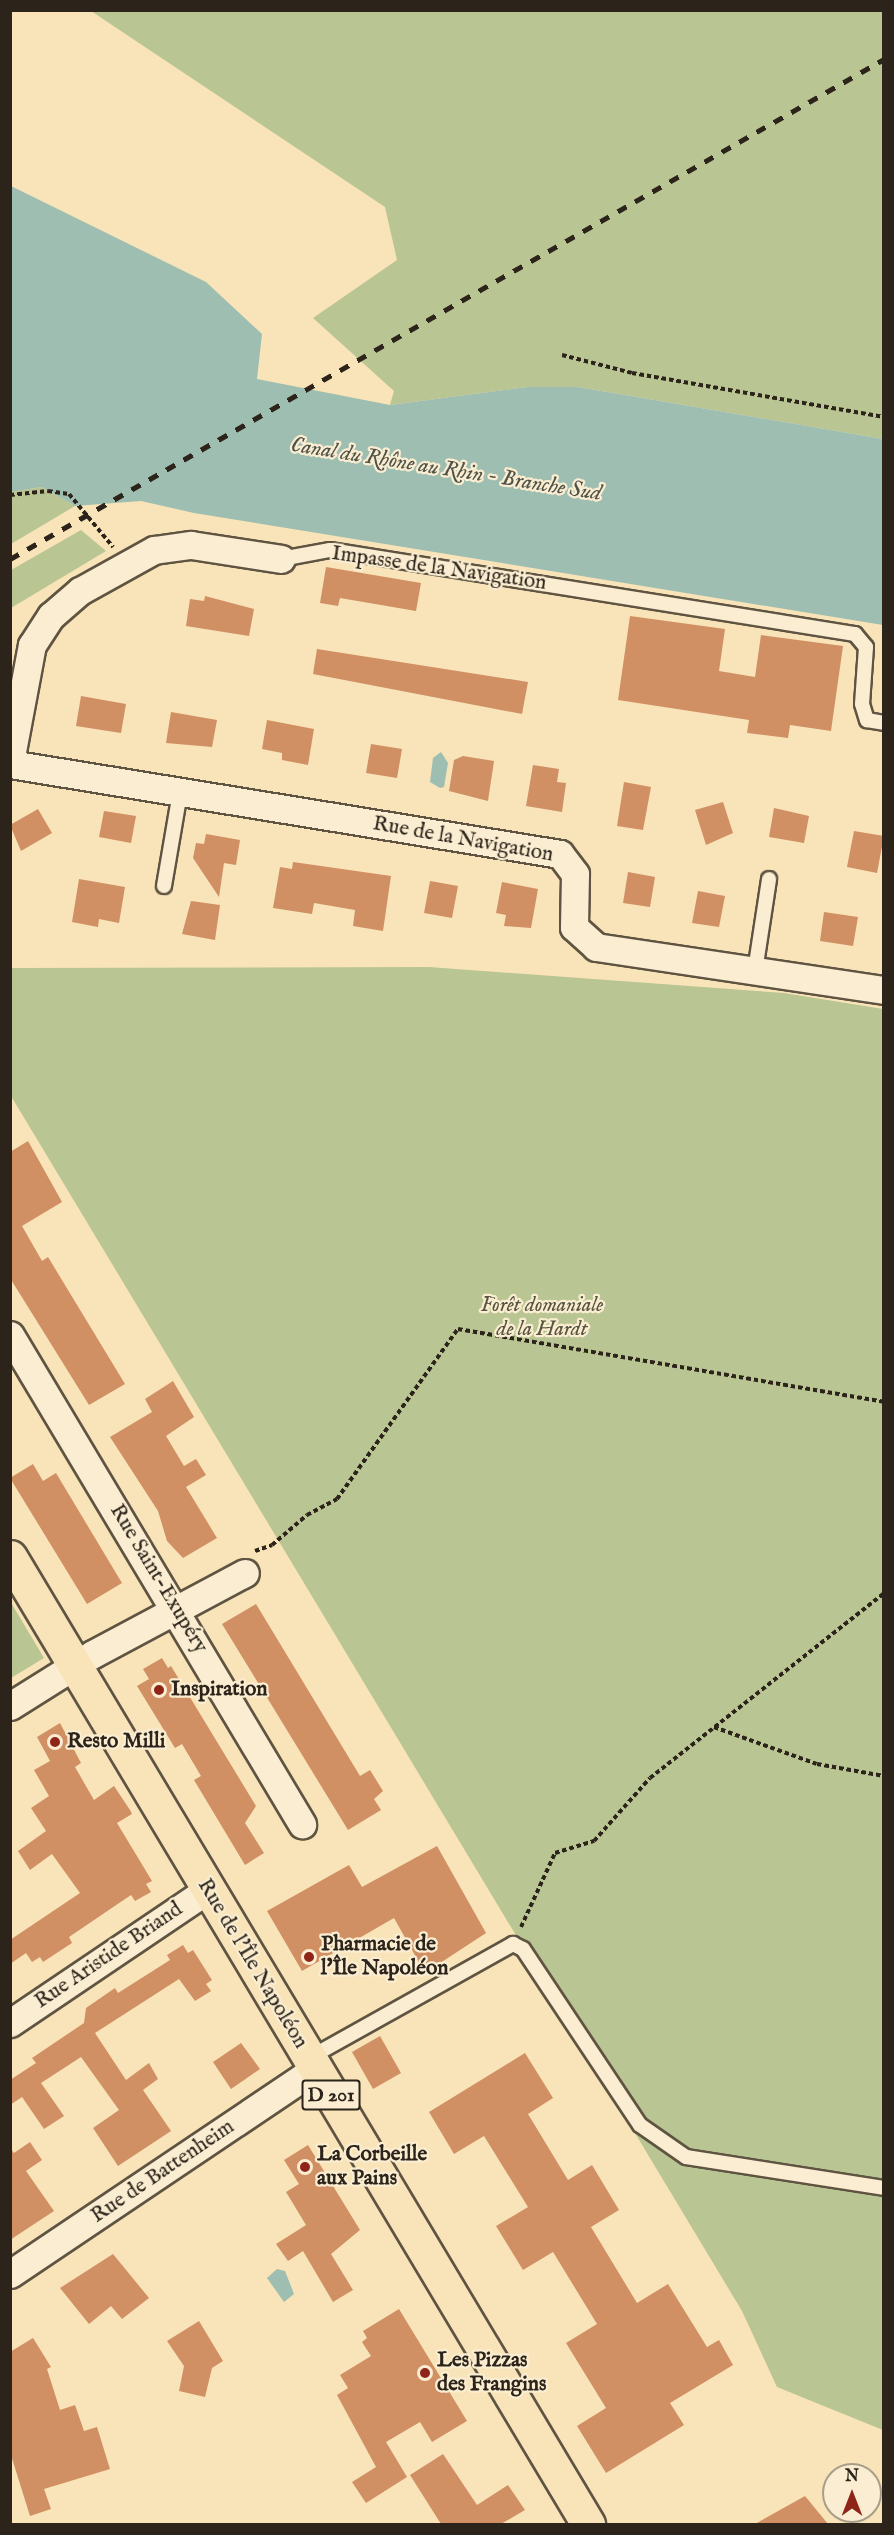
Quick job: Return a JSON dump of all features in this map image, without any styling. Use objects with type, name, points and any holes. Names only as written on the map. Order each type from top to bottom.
[{"type":"main road","name":"Rue de l'Île Napoléon","points":[[10,1557],[588,2524]]},
{"type":"street","name":"Impasse de la Navigation","points":[[10,763],[32,645],[51,615],[123,565],[154,550],[192,545],[281,560]]},
{"type":"street","name":"Rue de la Navigation","points":[[10,763],[560,854],[575,874],[574,927],[596,947],[884,990]]},
{"type":"street","name":"Rue Saint-Exupéry","points":[[10,1335],[176,1608],[302,1824]]},
{"type":"street","points":[[10,1706],[76,1664],[176,1608],[245,1573]]},
{"type":"street","name":"Rue Aristide Briand","points":[[10,2023],[207,1890]]},
{"type":"street","name":"Rue de Battenheim","points":[[10,2274],[312,2064]]},
{"type":"lane","name":"Impasse de la Navigation","points":[[281,560],[330,550],[855,633],[866,647],[862,704],[867,720],[884,723]]},
{"type":"lane","points":[[164,886],[180,792]]},
{"type":"lane","points":[[755,971],[769,879]]},
{"type":"lane","points":[[312,2064],[513,1944],[523,1949],[640,2125],[686,2157],[884,2188]]},
{"type":"path","points":[[561,355],[632,373],[884,417]]},
{"type":"path","points":[[10,495],[30,491],[69,494],[76,499],[123,565]]},
{"type":"path","points":[[245,1573],[247,1554],[272,1545],[307,1515],[337,1499],[458,1329],[884,1402]]},
{"type":"path","points":[[513,1944],[555,1853],[594,1841],[650,1778],[884,1593]]},
{"type":"path","points":[[714,1727],[817,1764],[884,1776]]},
{"type":"green space","points":[[91,11],[883,11],[883,439],[578,387],[527,387],[390,405],[394,391],[313,318],[397,260],[385,207]]},
{"type":"green space","points":[[42,487],[75,506],[11,544],[11,492]]},
{"type":"green space","points":[[81,530],[106,551],[11,608],[11,570]]},
{"type":"green space","name":"Forêt domaniale de la Hardt","points":[[429,967],[784,993],[883,1009],[883,2430],[777,2387],[742,2311],[11,1096],[11,968]]},
{"type":"green space","points":[[10,1601],[44,1658],[11,1678],[10,1678]]},
{"type":"water","name":"Canal du Rhône au Rhin - Branche Sud","points":[[11,186],[206,282],[262,334],[257,379],[390,405],[527,387],[578,387],[883,439],[883,625],[194,513],[141,501],[75,506],[42,487],[11,492]]},
{"type":"water","points":[[441,752],[448,763],[444,787],[440,788],[430,782],[433,758]]},
{"type":"water","points":[[277,2269],[285,2271],[294,2294],[284,2302],[267,2278]]},
{"type":"building","points":[[326,567],[421,583],[416,611],[340,598],[338,606],[320,603]]},
{"type":"building","points":[[205,596],[254,609],[249,636],[186,626],[190,599],[204,601]]},
{"type":"building","points":[[630,616],[725,629],[719,671],[755,677],[761,635],[843,646],[831,731],[790,725],[788,738],[747,733],[749,720],[618,700]]},
{"type":"building","points":[[317,649],[528,682],[522,714],[313,674]]},
{"type":"building","points":[[81,696],[126,704],[121,733],[76,726]]},
{"type":"building","points":[[171,712],[217,720],[212,747],[166,743]]},
{"type":"building","points":[[267,720],[314,729],[308,765],[282,760],[282,753],[262,749]]},
{"type":"building","points":[[371,744],[402,749],[397,778],[366,773]]},
{"type":"building","points":[[463,756],[494,761],[488,801],[449,791],[454,760]]},
{"type":"building","points":[[533,765],[559,769],[557,782],[566,783],[562,812],[526,806]]},
{"type":"building","points":[[624,782],[651,787],[643,830],[617,826]]},
{"type":"building","points":[[723,802],[733,833],[706,845],[695,810]]},
{"type":"building","points":[[774,808],[809,816],[804,843],[769,837]]},
{"type":"building","points":[[38,809],[52,833],[21,851],[10,825]]},
{"type":"building","points":[[104,811],[136,816],[131,843],[99,837]]},
{"type":"building","points":[[854,831],[884,836],[877,873],[847,867]]},
{"type":"building","points":[[206,834],[240,840],[236,865],[224,863],[219,897],[193,858],[196,843],[204,844]]},
{"type":"building","points":[[293,862],[391,876],[383,931],[353,926],[355,910],[314,903],[312,914],[273,908],[280,867],[292,869]]},
{"type":"building","points":[[628,872],[655,877],[650,907],[623,903]]},
{"type":"building","points":[[79,879],[125,887],[119,923],[99,919],[98,927],[72,922]]},
{"type":"building","points":[[430,881],[458,886],[452,918],[424,913]]},
{"type":"building","points":[[502,882],[538,889],[531,928],[504,926],[506,915],[496,913]]},
{"type":"building","points":[[698,891],[725,896],[719,927],[692,923]]},
{"type":"building","points":[[191,901],[220,905],[215,940],[182,934]]},
{"type":"building","points":[[824,912],[858,917],[853,946],[820,941]]},
{"type":"building","points":[[28,1141],[62,1202],[22,1226],[42,1261],[48,1257],[125,1384],[89,1405],[10,1278],[10,1152]]},
{"type":"building","points":[[173,1381],[194,1417],[166,1436],[184,1466],[196,1459],[206,1475],[186,1487],[217,1538],[183,1558],[167,1541],[158,1511],[110,1437],[152,1412],[145,1399]]},
{"type":"building","points":[[33,1464],[43,1481],[56,1473],[122,1583],[87,1604],[10,1478]]},
{"type":"building","points":[[256,1604],[360,1776],[370,1770],[383,1791],[374,1799],[381,1810],[348,1830],[222,1624]]},
{"type":"building","points":[[162,1658],[168,1668],[171,1666],[256,1806],[245,1823],[264,1853],[245,1865],[194,1780],[201,1776],[182,1744],[175,1748],[137,1686],[149,1679],[143,1669]]},
{"type":"building","points":[[60,1723],[81,1763],[75,1767],[94,1800],[114,1786],[130,1810],[132,1814],[117,1823],[152,1881],[146,1884],[151,1892],[135,1901],[131,1895],[69,1937],[72,1943],[43,1962],[40,1957],[32,1962],[26,1953],[10,1964],[10,1940],[80,1893],[52,1854],[30,1870],[18,1851],[46,1831],[31,1808],[49,1796],[34,1770],[50,1761],[37,1737]]},
{"type":"building","points":[[437,1846],[486,1933],[425,1973],[394,1918],[302,1971],[267,1911],[349,1865],[362,1887]]},
{"type":"building","points":[[183,1945],[188,1953],[193,1950],[212,1980],[206,1984],[211,1991],[195,2001],[179,1979],[95,2033],[126,2080],[149,2063],[158,2079],[143,2090],[171,2131],[118,2166],[93,2128],[119,2110],[81,2057],[41,2083],[64,2116],[44,2129],[22,2097],[10,2105],[10,2080],[36,2063],[32,2058],[84,2023],[86,2008],[115,1988],[118,1993],[170,1960],[167,1955]]},
{"type":"building","points":[[380,2036],[401,2073],[373,2089],[352,2052]]},
{"type":"building","points":[[241,2043],[260,2069],[231,2089],[213,2062]]},
{"type":"building","points":[[525,2053],[553,2098],[528,2114],[568,2180],[592,2165],[619,2210],[591,2227],[637,2303],[668,2284],[707,2347],[719,2340],[733,2365],[670,2403],[684,2425],[606,2473],[577,2426],[606,2408],[566,2343],[597,2324],[553,2252],[523,2270],[496,2226],[528,2207],[484,2136],[454,2154],[429,2112]]},
{"type":"building","points":[[30,2142],[42,2160],[26,2171],[54,2211],[10,2240],[10,2148],[14,2153]]},
{"type":"building","points":[[308,2145],[360,2230],[331,2254],[353,2290],[333,2302],[303,2251],[288,2261],[276,2244],[306,2225],[286,2192],[299,2184],[284,2160]]},
{"type":"building","points":[[113,2254],[149,2298],[122,2319],[111,2306],[89,2324],[60,2288]]},
{"type":"building","points":[[399,2309],[467,2421],[432,2442],[420,2422],[386,2442],[407,2477],[366,2503],[352,2482],[376,2467],[337,2395],[348,2388],[340,2375],[371,2356],[362,2342],[367,2338],[363,2331]]},
{"type":"building","points":[[199,2321],[223,2361],[212,2368],[205,2397],[179,2391],[184,2366],[167,2341]]},
{"type":"building","points":[[33,2338],[51,2367],[47,2369],[60,2410],[75,2405],[84,2431],[97,2427],[110,2469],[44,2489],[51,2509],[30,2516],[10,2452],[10,2352]]},
{"type":"building","points":[[443,2454],[477,2505],[508,2485],[525,2510],[501,2524],[441,2524],[410,2475]]},
{"type":"building","points":[[805,2496],[822,2517],[822,2523],[828,2524],[755,2524]]},
{"type":"railway","points":[[10,559],[884,59]]},
{"type":"place","name":"Inspiration","points":[[159,1690]]},
{"type":"place","name":"Resto Milli","points":[[55,1742]]},
{"type":"place","name":"Pharmacie de l'Île Napoléon","points":[[309,1957]]},
{"type":"place","name":"La Corbeille aux Pains","points":[[305,2167]]},
{"type":"place","name":"Les Pizzas des Frangins","points":[[425,2373]]}]
